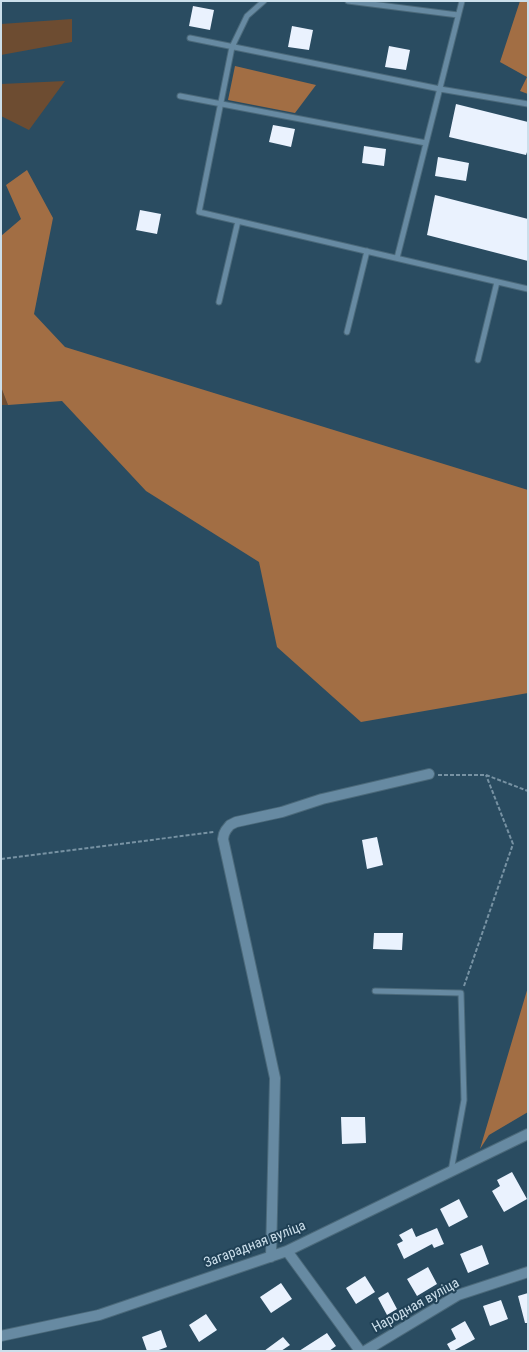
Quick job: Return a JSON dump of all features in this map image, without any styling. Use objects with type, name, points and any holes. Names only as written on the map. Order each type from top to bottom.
[{"type":"street","points":[[271,1257],[275,1078],[223,839],[226,830],[230,825],[236,822],[282,812],[322,799],[429,774]]},
{"type":"street","name":"Загарадная вуліца","points":[[1,1336],[99,1314],[287,1251],[528,1134]]},
{"type":"street","points":[[287,1251],[360,1351]]},
{"type":"street","name":"Народная вуліца","points":[[364,1351],[458,1295],[528,1272]]},
{"type":"lane","points":[[264,1],[247,16],[232,46],[199,212],[528,289]]},
{"type":"lane","points":[[348,1],[458,15]]},
{"type":"lane","points":[[397,258],[462,1]]},
{"type":"lane","points":[[190,38],[440,89],[528,104]]},
{"type":"lane","points":[[180,96],[426,143]]},
{"type":"lane","points":[[219,302],[238,221]]},
{"type":"lane","points":[[347,332],[367,252]]},
{"type":"lane","points":[[478,360],[497,282]]},
{"type":"lane","points":[[375,991],[461,993],[464,1100],[450,1173]]},
{"type":"path","points":[[429,774],[486,775],[528,791]]},
{"type":"path","points":[[461,993],[513,844],[486,775]]},
{"type":"path","points":[[1,859],[226,830]]},
{"type":"shaded area","points":[[520,1],[528,1],[528,94],[520,91],[527,77],[500,62]]},
{"type":"shaded area","points":[[72,19],[72,42],[1,55],[1,24]]},
{"type":"shaded area","points":[[235,66],[316,85],[295,113],[228,100]]},
{"type":"shaded area","points":[[65,81],[29,130],[1,116],[1,84]]},
{"type":"shaded area","points":[[27,170],[53,218],[34,314],[65,347],[528,490],[528,693],[361,722],[277,647],[259,562],[146,491],[62,401],[8,405],[1,387],[1,236],[21,219],[6,185]]},
{"type":"shaded area","points":[[1,387],[8,405],[1,405]]},
{"type":"shaded area","points":[[528,987],[528,1112],[489,1135],[480,1149]]},
{"type":"building","points":[[193,6],[214,10],[210,30],[189,26]]},
{"type":"building","points":[[292,26],[313,30],[309,50],[288,47]]},
{"type":"building","points":[[389,46],[410,50],[406,70],[385,67]]},
{"type":"building","points":[[456,104],[528,122],[528,149],[526,155],[449,137]]},
{"type":"building","points":[[273,125],[295,129],[291,147],[269,142]]},
{"type":"building","points":[[364,146],[386,149],[384,166],[362,163]]},
{"type":"building","points":[[438,157],[469,163],[466,181],[435,176]]},
{"type":"building","points":[[435,195],[528,219],[528,261],[427,235]]},
{"type":"building","points":[[140,210],[161,214],[157,234],[136,230]]},
{"type":"building","points":[[377,837],[383,865],[367,869],[362,840]]},
{"type":"building","points":[[374,933],[403,933],[402,950],[373,949]]},
{"type":"building","points":[[341,1117],[365,1117],[366,1143],[342,1144]]},
{"type":"building","points":[[512,1172],[527,1199],[504,1212],[492,1191],[500,1186],[497,1180]]},
{"type":"building","points":[[459,1199],[468,1217],[449,1227],[440,1209]]},
{"type":"building","points":[[412,1228],[416,1237],[437,1228],[444,1244],[434,1248],[432,1244],[404,1259],[397,1244],[403,1241],[399,1235]]},
{"type":"building","points":[[482,1245],[489,1264],[468,1273],[460,1254]]},
{"type":"building","points":[[428,1267],[437,1284],[417,1296],[407,1279]]},
{"type":"building","points":[[365,1276],[375,1292],[356,1304],[346,1288]]},
{"type":"building","points":[[281,1283],[292,1299],[271,1313],[260,1297]]},
{"type":"building","points":[[388,1292],[397,1309],[387,1315],[378,1298]]},
{"type":"building","points":[[528,1293],[528,1323],[525,1323],[518,1296]]},
{"type":"building","points":[[501,1300],[508,1319],[490,1326],[483,1306]]},
{"type":"building","points":[[206,1314],[217,1330],[199,1342],[189,1325]]},
{"type":"building","points":[[465,1321],[475,1339],[451,1351],[447,1344],[456,1339],[451,1329]]},
{"type":"building","points":[[161,1330],[167,1347],[156,1351],[147,1351],[142,1337]]},
{"type":"building","points":[[327,1333],[336,1346],[329,1351],[299,1351]]},
{"type":"building","points":[[283,1337],[290,1345],[281,1351],[264,1351]]}]
